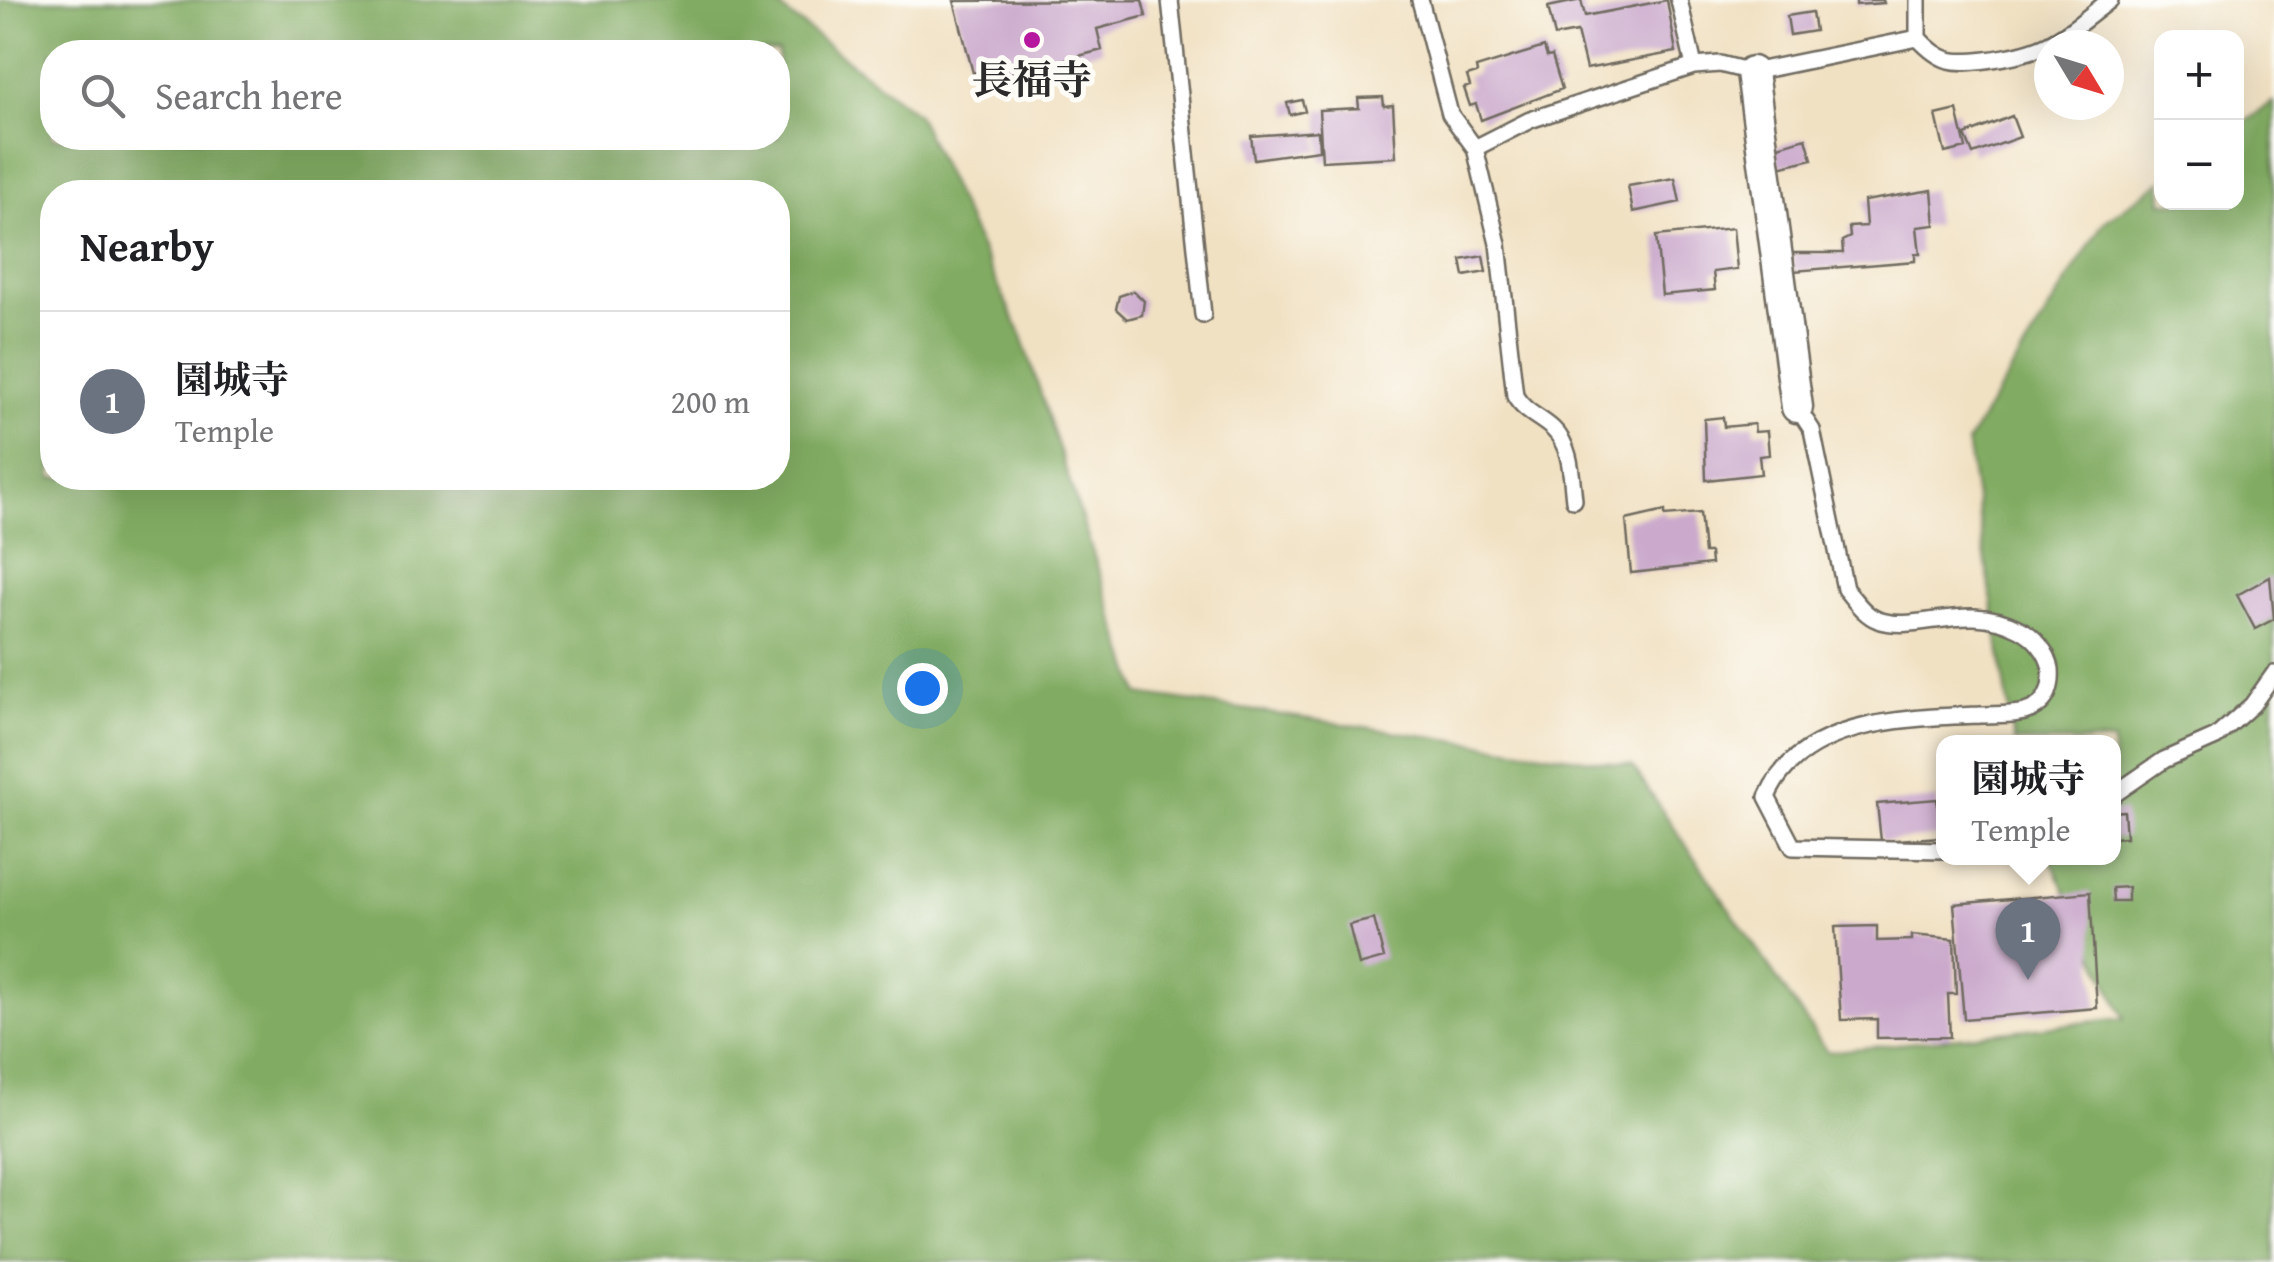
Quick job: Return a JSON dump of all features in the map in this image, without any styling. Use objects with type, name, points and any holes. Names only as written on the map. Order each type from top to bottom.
[{"type":"street","points":[[1752,72],[1797,406]]},
{"type":"lane","points":[[1170,0],[1203,315]]},
{"type":"lane","points":[[1420,0],[1450,114],[1475,148],[1498,244],[1516,396],[1521,406],[1556,431],[1567,449],[1574,500]]},
{"type":"lane","points":[[1679,0],[1694,66]]},
{"type":"lane","points":[[1918,0],[1918,38],[1934,56],[1951,65],[2032,54],[2110,0]]},
{"type":"lane","points":[[1475,148],[1530,120],[1694,66],[1720,64],[1752,72],[1918,38]]},
{"type":"lane","points":[[1797,406],[1812,430],[1845,589],[1861,608],[1879,620],[1959,614],[2003,620],[2033,636],[2050,664],[2052,688],[2039,705],[2017,714],[1896,720],[1842,732],[1778,771],[1767,797],[1793,847],[1936,850]]},
{"type":"lane","points":[[2121,790],[2164,760],[2216,736],[2252,705],[2274,674]]},
{"type":"green space","points":[[0,0],[770,0],[917,114],[1022,336],[1139,694],[1632,766],[1827,1052],[2124,1018],[2053,865],[2121,865],[2121,735],[2013,735],[1967,442],[2103,223],[2154,186],[2154,210],[2244,210],[2244,123],[2274,101],[2274,1262],[0,1262]]},
{"type":"building","name":"長福寺","points":[[1142,0],[1146,16],[1097,29],[1102,50],[1008,74],[1005,64],[973,73],[954,1]]},
{"type":"building","points":[[1581,0],[1585,16],[1667,0],[1676,52],[1586,69],[1577,32],[1555,36],[1548,7]]},
{"type":"building","points":[[1856,0],[1883,0],[1884,3],[1856,5]]},
{"type":"building","points":[[1812,12],[1815,31],[1790,35],[1787,16]]},
{"type":"building","points":[[1544,47],[1547,57],[1552,56],[1562,89],[1481,120],[1476,104],[1470,106],[1464,88],[1470,86],[1467,76],[1477,73],[1476,68]]},
{"type":"building","points":[[1383,97],[1384,106],[1393,105],[1396,157],[1322,161],[1319,110],[1359,108],[1358,98]]},
{"type":"building","points":[[1302,100],[1305,111],[1290,115],[1287,103]]},
{"type":"building","points":[[1957,110],[1966,148],[1945,153],[1936,115]]},
{"type":"building","points":[[2012,116],[2020,137],[1973,154],[1965,135]]},
{"type":"building","points":[[1318,131],[1319,150],[1254,159],[1251,136]]},
{"type":"building","points":[[1806,138],[1812,159],[1779,167],[1774,147]]},
{"type":"building","points":[[1675,178],[1680,202],[1633,212],[1628,186]]},
{"type":"building","points":[[1932,190],[1935,225],[1917,227],[1920,254],[1915,254],[1915,261],[1794,271],[1793,253],[1843,253],[1842,241],[1850,237],[1849,227],[1866,226],[1864,201]]},
{"type":"building","points":[[1733,228],[1737,269],[1713,272],[1715,290],[1662,295],[1656,236]]},
{"type":"building","points":[[1483,256],[1486,272],[1464,276],[1461,260]]},
{"type":"building","points":[[1134,291],[1144,301],[1142,315],[1127,319],[1116,309],[1119,296]]},
{"type":"building","points":[[1723,417],[1724,427],[1754,424],[1755,432],[1767,431],[1769,455],[1759,456],[1761,474],[1706,480],[1704,419]]},
{"type":"building","points":[[1665,511],[1665,516],[1700,513],[1704,553],[1710,553],[1711,564],[1631,573],[1626,520]]},
{"type":"building","points":[[2270,577],[2274,619],[2255,629],[2237,595]]},
{"type":"building","points":[[1936,799],[1936,837],[1881,841],[1877,804]]},
{"type":"building","points":[[2124,811],[2126,837],[2121,837]]},
{"type":"building","points":[[2128,887],[2128,901],[2113,901],[2112,888]]},
{"type":"building","points":[[2090,892],[2097,1008],[1964,1019],[1954,904]]},
{"type":"building","points":[[1374,919],[1384,958],[1359,965],[1349,925]]},
{"type":"building","points":[[1877,926],[1877,941],[1912,940],[1912,935],[1954,939],[1956,994],[1948,994],[1950,1037],[1877,1038],[1877,1019],[1841,1020],[1835,927]]},
{"type":"place","name":"長福寺","points":[[1032,40]]},
{"type":"place","name":"園城寺","points":[[2028,980]]}]
